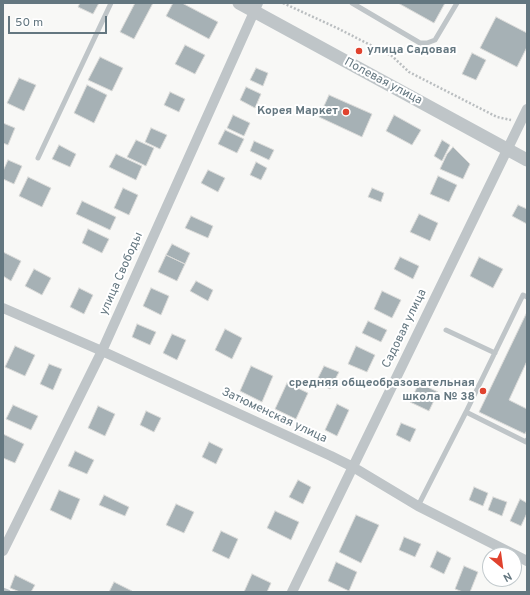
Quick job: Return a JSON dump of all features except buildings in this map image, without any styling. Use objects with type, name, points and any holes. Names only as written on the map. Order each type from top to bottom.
[{"type":"street","name":"Полевая улица","points":[[239,3],[255,7],[527,160]]},
{"type":"street","name":"улица Свободы","points":[[3,551],[102,351],[255,7]]},
{"type":"street","points":[[507,149],[527,109]]},
{"type":"street","name":"Садовая улица","points":[[292,592],[507,149]]},
{"type":"street","name":"Затюменская улица","points":[[3,308],[102,351],[353,467],[418,506],[527,561]]},
{"type":"lane","points":[[38,158],[111,3]]},
{"type":"lane","points":[[352,3],[420,43],[427,43],[435,40],[457,3]]},
{"type":"lane","points":[[418,506],[523,295],[527,297]]},
{"type":"lane","points":[[446,330],[494,353]]},
{"type":"lane","points":[[466,412],[526,442],[527,440]]},
{"type":"lane","points":[[3,590],[8,592]]},
{"type":"path","points":[[283,3],[392,56],[409,72],[497,117],[521,122]]},
{"type":"place","name":"улица Садовая","points":[[359,51]]},
{"type":"place","name":"Корея Маркет","points":[[346,112]]},
{"type":"place","name":"средняя общеобразовательная школа № 38","points":[[483,391]]}]
